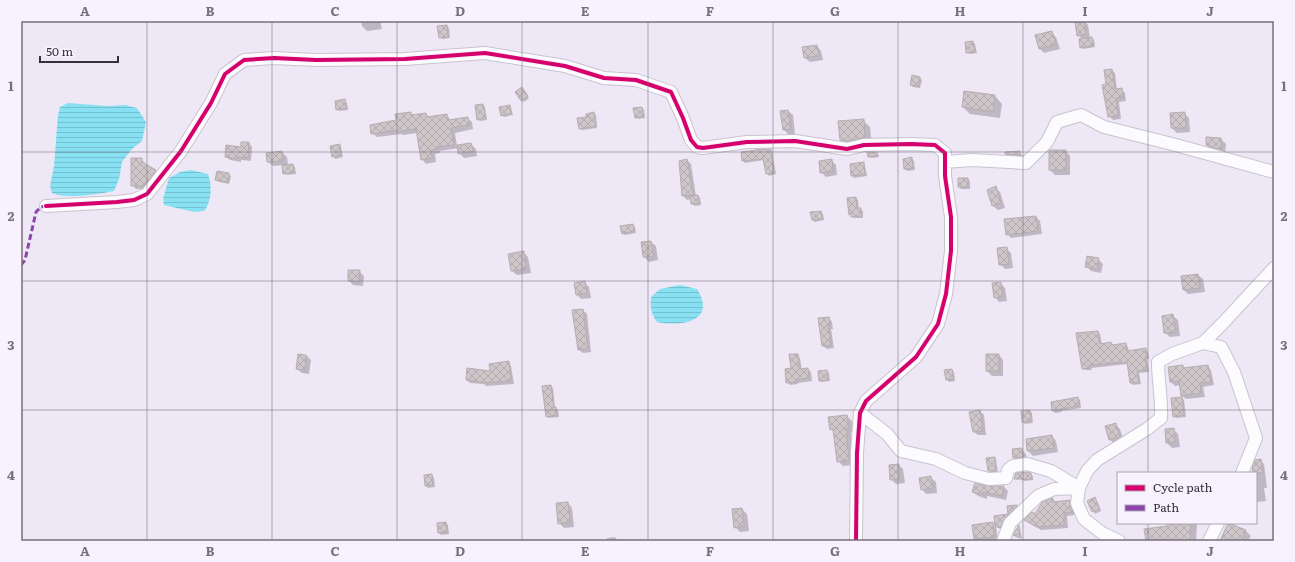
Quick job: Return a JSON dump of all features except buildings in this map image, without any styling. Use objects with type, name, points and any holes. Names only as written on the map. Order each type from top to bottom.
[{"type":"street","points":[[46,206],[134,200],[147,194],[181,151],[211,103],[225,74],[244,60],[274,58],[316,60],[405,59],[485,53],[565,66],[604,78],[636,80],[671,92],[691,140],[697,147],[703,148],[747,142],[795,142],[847,149],[864,145],[935,145],[945,153],[951,217],[951,251],[946,294],[938,324],[916,357],[866,401],[860,413],[857,453],[856,541]]},
{"type":"street","points":[[945,162],[972,160],[1026,164],[1047,142],[1057,122],[1081,115],[1104,127],[1274,172]]},
{"type":"street","points":[[1119,541],[1102,533],[1084,519],[1077,502],[1080,488],[1087,471],[1097,460],[1147,429],[1161,418],[1162,404],[1158,376],[1158,362],[1172,354],[1203,343],[1274,268]]},
{"type":"street","points":[[1203,343],[1220,347],[1234,372],[1256,438],[1242,472]]},
{"type":"street","points":[[860,413],[887,434],[901,451],[936,459],[965,473],[989,479],[1006,478],[1008,470],[1013,466],[1027,464],[1051,471],[1080,488]]},
{"type":"street","points":[[1003,541],[1010,523],[1038,496],[1054,489],[1080,488]]},
{"type":"street","points":[[1209,541],[1218,524]]},
{"type":"water","points":[[68,103],[108,106],[125,105],[137,108],[146,122],[142,141],[132,149],[122,162],[119,179],[114,191],[74,196],[52,193],[50,186],[54,166],[58,115],[60,107]]},
{"type":"water","points":[[191,170],[208,174],[210,183],[210,198],[204,211],[194,212],[164,205],[163,199],[169,178],[180,172]]},
{"type":"water","points":[[680,285],[697,289],[702,300],[703,308],[700,315],[686,322],[657,322],[651,310],[651,297],[660,289]]},
{"type":"marked path","points":[[21,265],[25,260],[36,212],[41,207],[46,206]]},
{"type":"cycle path","points":[[46,206],[134,200],[147,194],[181,151],[211,103],[225,74],[244,60],[274,58],[316,60],[405,59],[485,53],[565,66],[604,78],[636,80],[671,92],[691,140],[697,147],[703,148],[747,142],[795,141],[847,149],[864,145],[935,145],[945,153],[945,176],[951,217],[951,251],[946,294],[938,324],[916,357],[866,401],[860,413],[857,453],[856,541]]}]
